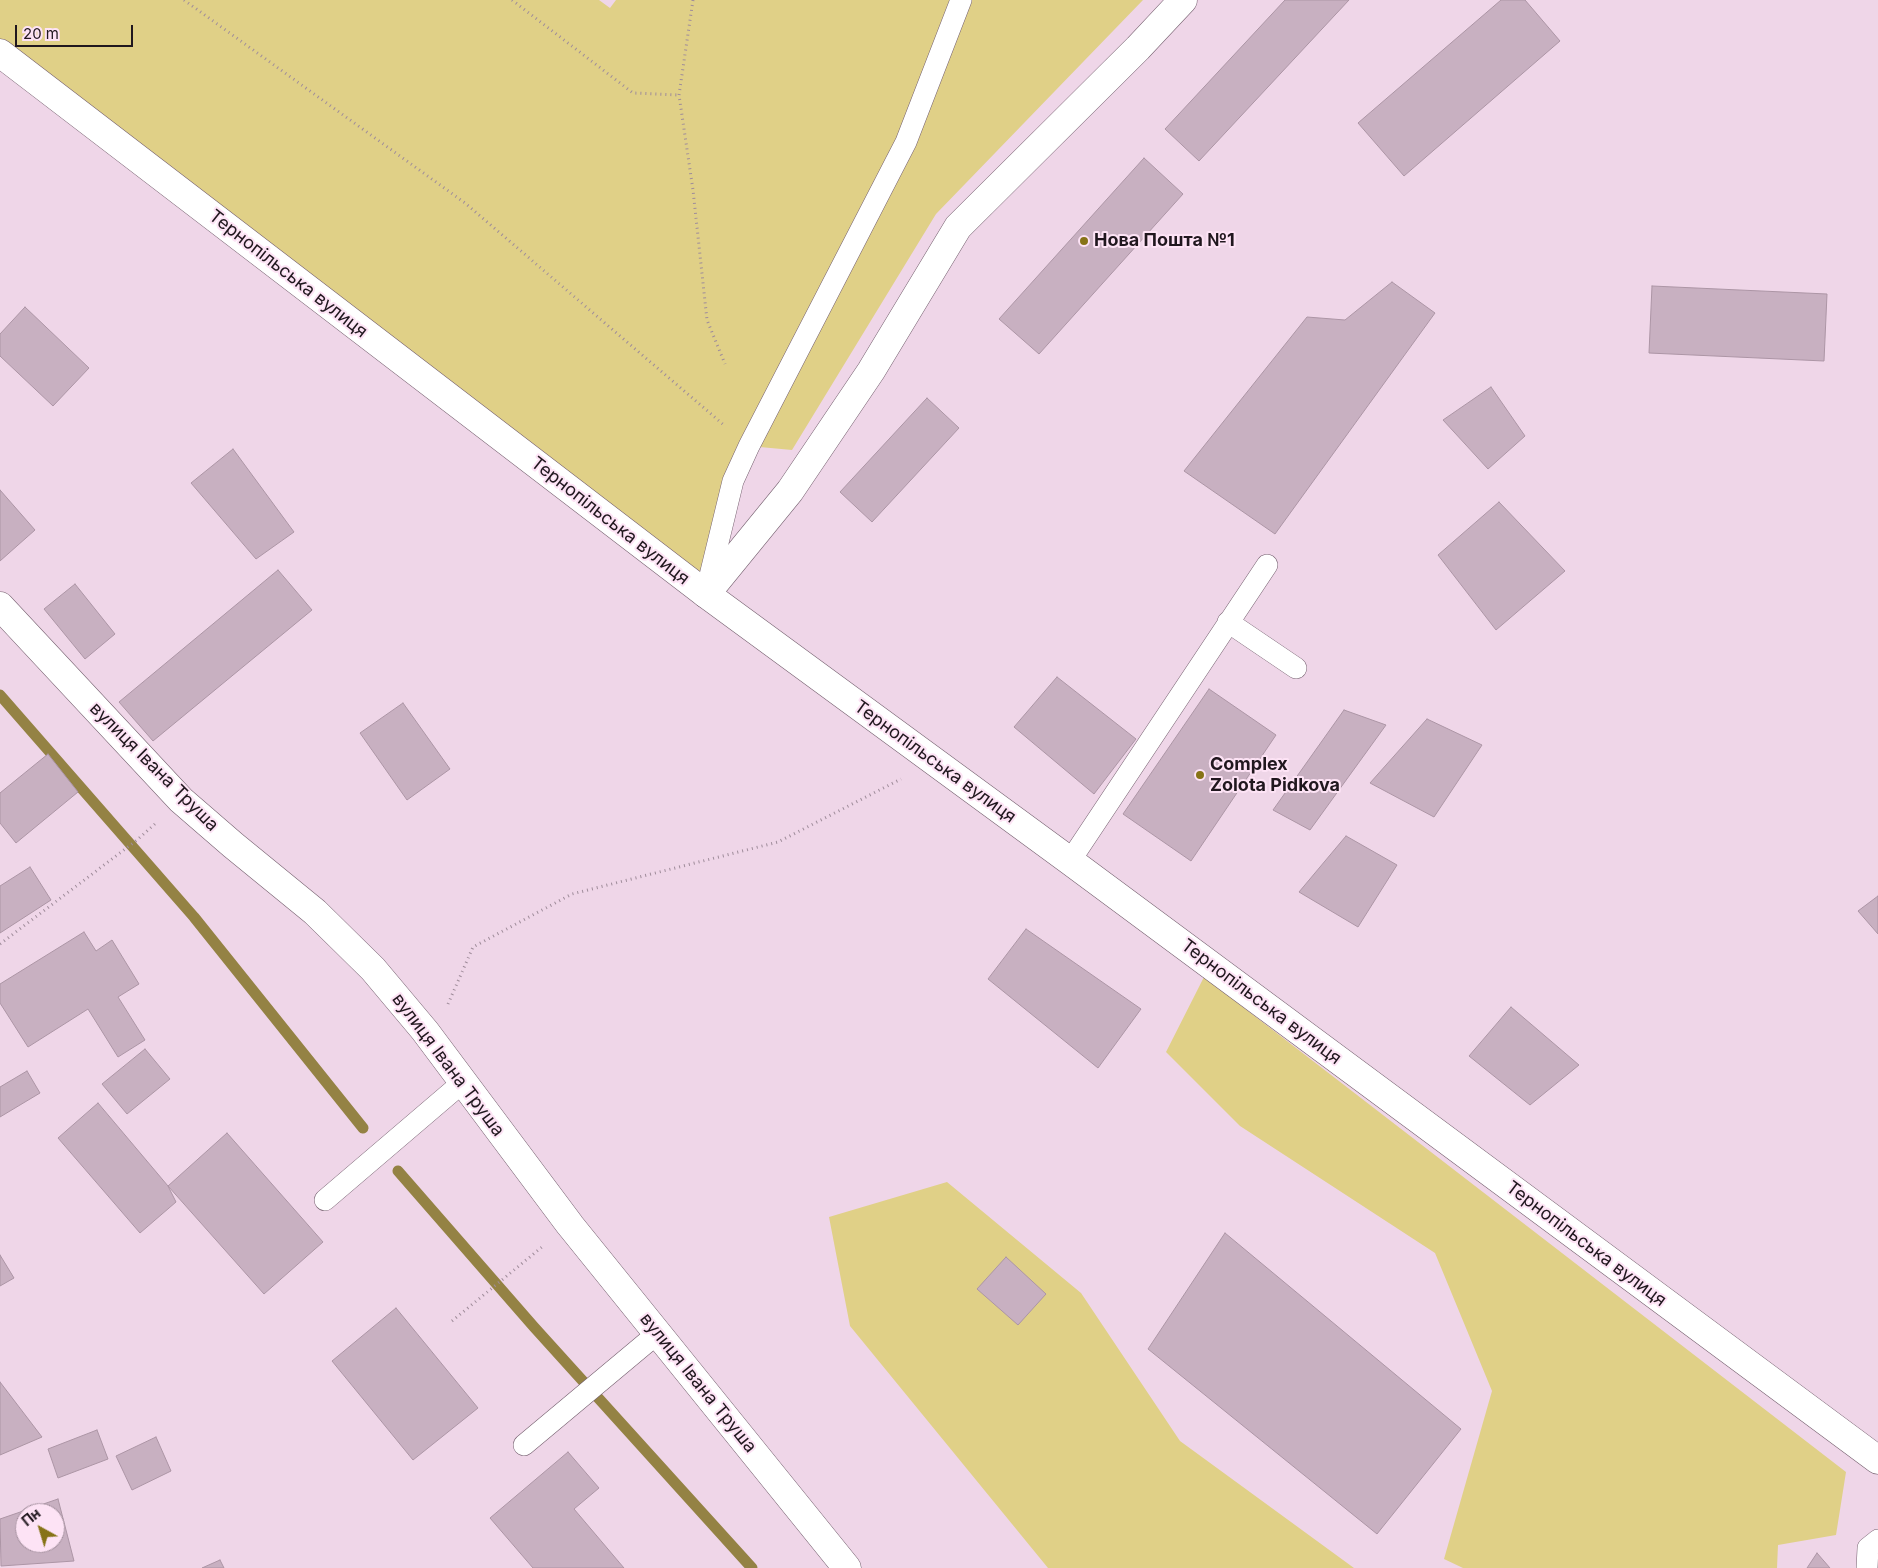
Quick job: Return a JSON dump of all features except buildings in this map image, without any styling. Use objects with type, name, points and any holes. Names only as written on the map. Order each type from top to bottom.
[{"type":"street","points":[[706,594],[790,491],[871,371],[958,227],[1138,48],[1183,0]]},
{"type":"street","name":"Тернопільська вулиця","points":[[0,53],[706,594],[1070,861],[1878,1460]]},
{"type":"street","name":"вулиця Івана Труша","points":[[0,606],[182,800],[233,845],[315,912],[374,969],[425,1031],[570,1225],[847,1568]]},
{"type":"lane","points":[[706,594],[733,481],[749,446],[906,142],[961,0]]},
{"type":"lane","points":[[1070,861],[1267,565]]},
{"type":"lane","points":[[1228,622],[1296,668]]},
{"type":"lane","points":[[325,1200],[462,1083]]},
{"type":"lane","points":[[524,1445],[658,1333]]},
{"type":"lane","points":[[1867,1568],[1868,1548],[1878,1540]]},
{"type":"path","points":[[184,0],[465,203],[749,446]]},
{"type":"path","points":[[512,0],[633,92],[680,95]]},
{"type":"path","points":[[693,0],[680,95],[693,190],[707,320],[725,364]]},
{"type":"path","points":[[445,1011],[473,947],[572,894],[778,842],[898,782]]},
{"type":"path","points":[[0,944],[137,840]]},
{"type":"path","points":[[452,1321],[515,1269]]},
{"type":"shaded area","points":[[0,0],[599,0],[610,8],[616,0],[1143,0],[936,214],[792,450],[749,446],[706,594],[0,53]]},
{"type":"shaded area","points":[[1204,977],[1846,1472],[1836,1535],[1778,1545],[1777,1568],[1463,1568],[1444,1559],[1492,1391],[1435,1253],[1240,1126],[1166,1052]]},
{"type":"shaded area","points":[[947,1182],[1081,1293],[1180,1441],[1354,1568],[1048,1568],[850,1326],[829,1217]]},
{"type":"waterway","points":[[0,695],[194,917],[363,1128]]},
{"type":"waterway","points":[[398,1171],[534,1327],[752,1568]]},
{"type":"place","name":"Нова Пошта №1","points":[[1084,241]]},
{"type":"place","name":"Complex Zolota Pidkova","points":[[1200,775]]}]
